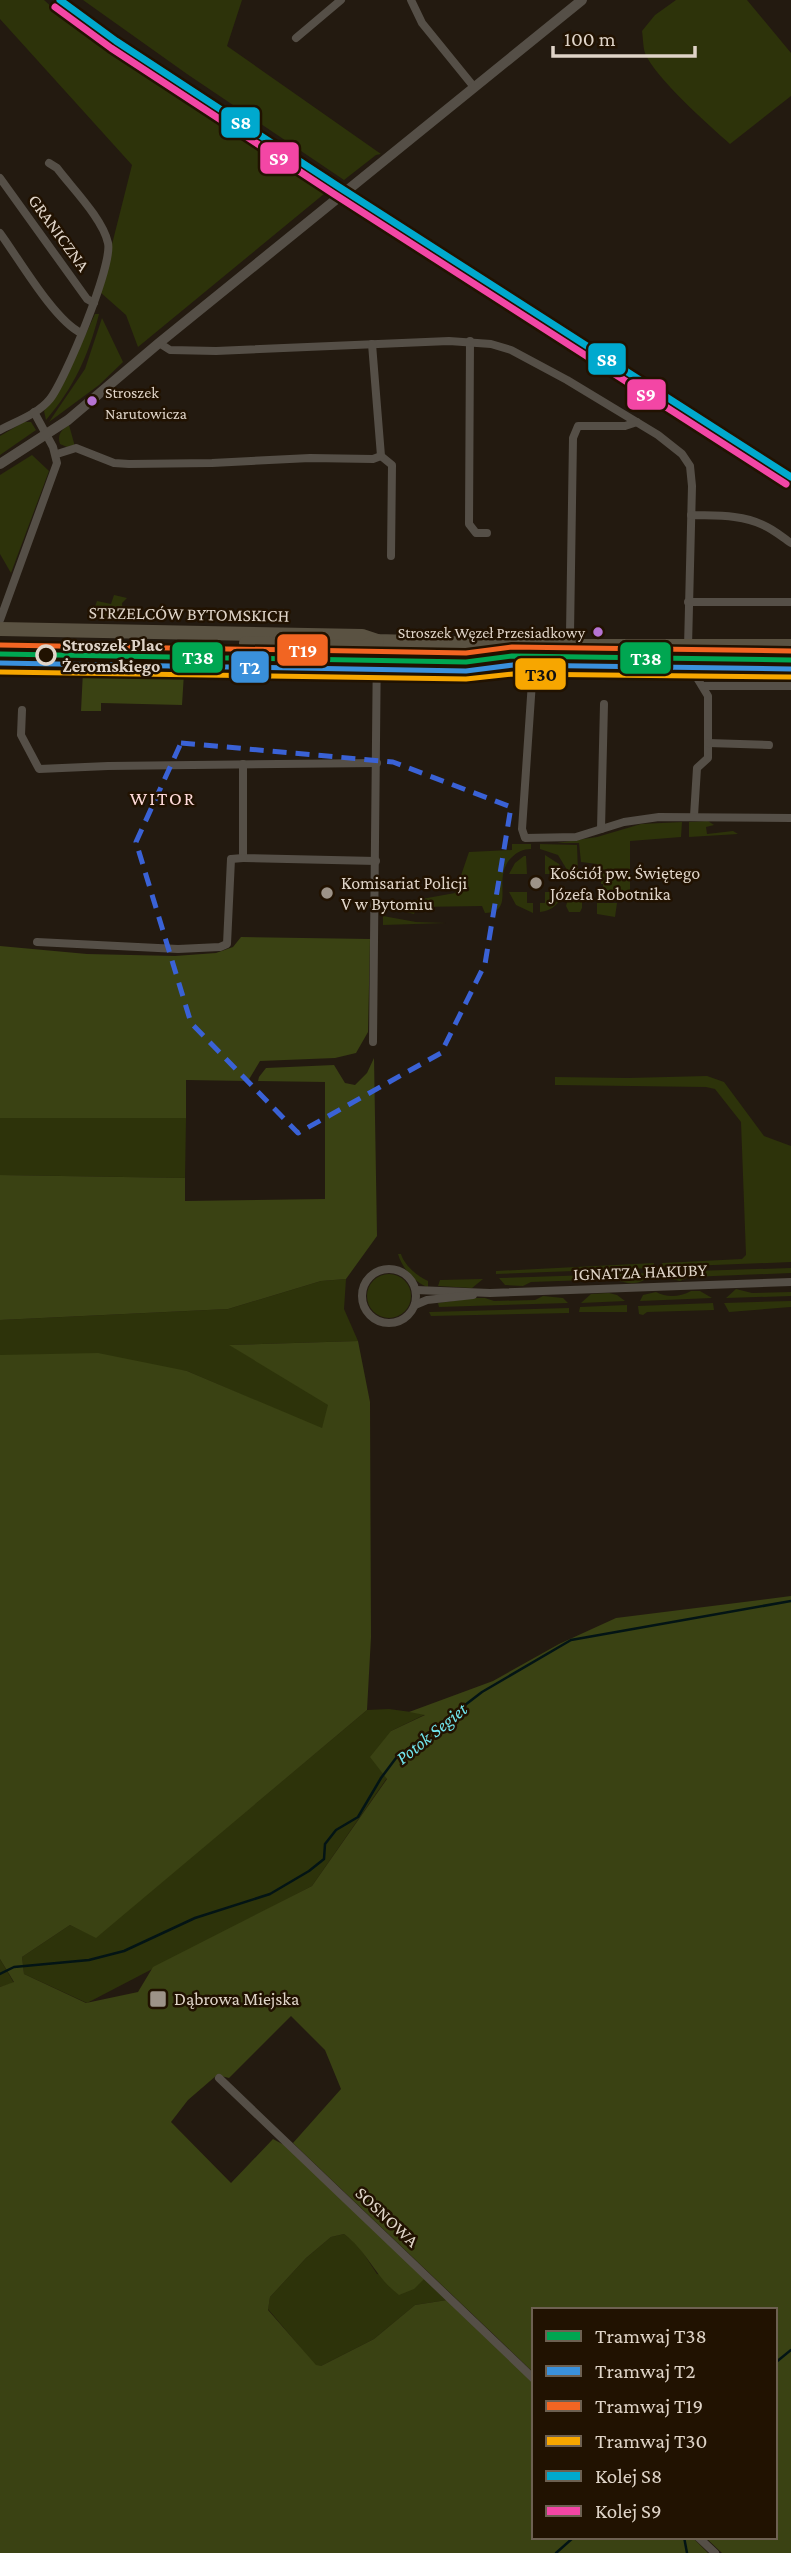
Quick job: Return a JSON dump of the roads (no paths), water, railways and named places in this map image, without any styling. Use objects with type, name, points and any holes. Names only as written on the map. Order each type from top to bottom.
[{"type":"highway","name":"STRZELCÓW BYTOMSKICH","points":[[0,629],[362,636],[377,641],[688,647],[791,646]]},
{"type":"highway","name":"STRZELCÓW BYTOMSKICH","points":[[0,639],[257,643],[350,648],[363,648],[377,641]]},
{"type":"street","points":[[296,38],[341,0]]},
{"type":"street","points":[[411,0],[422,23],[474,87]]},
{"type":"street","points":[[4,460],[92,401],[159,343],[582,0]]},
{"type":"street","name":"GRANICZNA","points":[[0,430],[34,412],[50,398],[61,383],[94,303],[109,247],[75,191],[57,167],[49,163]]},
{"type":"street","name":"GRANICZNA","points":[[0,178],[87,299],[94,303]]},
{"type":"street","points":[[0,233],[55,310],[73,330],[81,334]]},
{"type":"street","points":[[159,343],[170,350],[182,350],[470,341],[511,350],[637,422],[682,454],[690,466],[688,647],[691,665],[708,696],[708,758],[697,768],[694,816]]},
{"type":"street","points":[[470,341],[469,524],[475,533],[487,533]]},
{"type":"street","points":[[372,344],[382,456],[392,465],[391,556]]},
{"type":"street","points":[[0,620],[55,470],[57,454],[34,412]]},
{"type":"street","points":[[570,634],[573,438],[578,426],[625,426],[637,422]]},
{"type":"street","points":[[57,454],[76,448],[114,463],[130,464],[212,463],[310,457],[373,459],[382,456]]},
{"type":"street","points":[[691,515],[734,517],[763,524],[791,543]]},
{"type":"street","points":[[688,602],[791,603]]},
{"type":"street","points":[[373,1042],[377,641]]},
{"type":"street","points":[[532,682],[523,829],[525,838],[576,837],[624,822],[659,817],[791,818]]},
{"type":"street","points":[[702,686],[791,686]]},
{"type":"street","points":[[601,829],[604,704]]},
{"type":"street","points":[[22,710],[21,735],[39,769],[377,763]]},
{"type":"street","points":[[708,743],[768,745]]},
{"type":"street","points":[[243,764],[243,858]]},
{"type":"street","points":[[37,942],[178,949],[220,947],[227,944],[231,859],[376,861]]},
{"type":"street","points":[[385,1269],[404,1272],[414,1283],[416,1290],[415,1305],[406,1317],[397,1322],[376,1320],[368,1314],[363,1305],[362,1294],[367,1279],[375,1272],[385,1269]]},
{"type":"street","name":"IGNATZA HAKUBY","points":[[415,1305],[427,1300],[490,1293],[791,1282]]},
{"type":"street","name":"IGNATZA HAKUBY","points":[[416,1290],[490,1293]]},
{"type":"street","name":"SOSNOWA","points":[[219,2078],[532,2377]]},
{"type":"street","points":[[700,2539],[715,2553]]},
{"type":"waterway","name":"Potok Segiet","points":[[0,1974],[14,1967],[89,1960],[124,1951],[195,1918],[270,1894],[324,1859],[325,1844],[336,1830],[358,1817],[396,1758],[482,1692],[571,1640],[791,1601]]},
{"type":"waterway","points":[[777,2361],[791,2350]]},
{"type":"waterway","points":[[556,2553],[572,2539]]},
{"type":"waterway","points":[[684,2539],[687,2553]]},
{"type":"tram line","name":"T19","points":[[0,645],[466,653],[512,647],[791,651]]},
{"type":"tram line","name":"T38","points":[[0,654],[466,662],[512,656],[791,660]]},
{"type":"tram line","name":"T2","points":[[0,663],[466,671],[513,665],[791,669]]},
{"type":"tram line","name":"T30","points":[[0,672],[466,679],[513,674],[791,677]]},
{"type":"rail line","name":"S8","points":[[60,0],[116,41],[339,187],[791,477]]},
{"type":"rail line","name":"S9","points":[[55,7],[111,48],[334,194],[786,484]]},
{"type":"place","name":"Stroszek Narutowicza","points":[[92,401]]},
{"type":"place","name":"Stroszek Węzeł Przesiadkowy","points":[[598,632]]},
{"type":"place","name":"Stroszek Plac Żeromskiego","points":[[46,655]]},
{"type":"place","name":"Kościół pw. Świętego Józefa Robotnika","points":[[536,883]]},
{"type":"place","name":"Komisariat Policji V w Bytomiu","points":[[327,893]]},
{"type":"place","name":"Dąbrowa Miejska","points":[[158,1999]]},
{"type":"district","name":"WITOR","points":[[163,798]]}]
